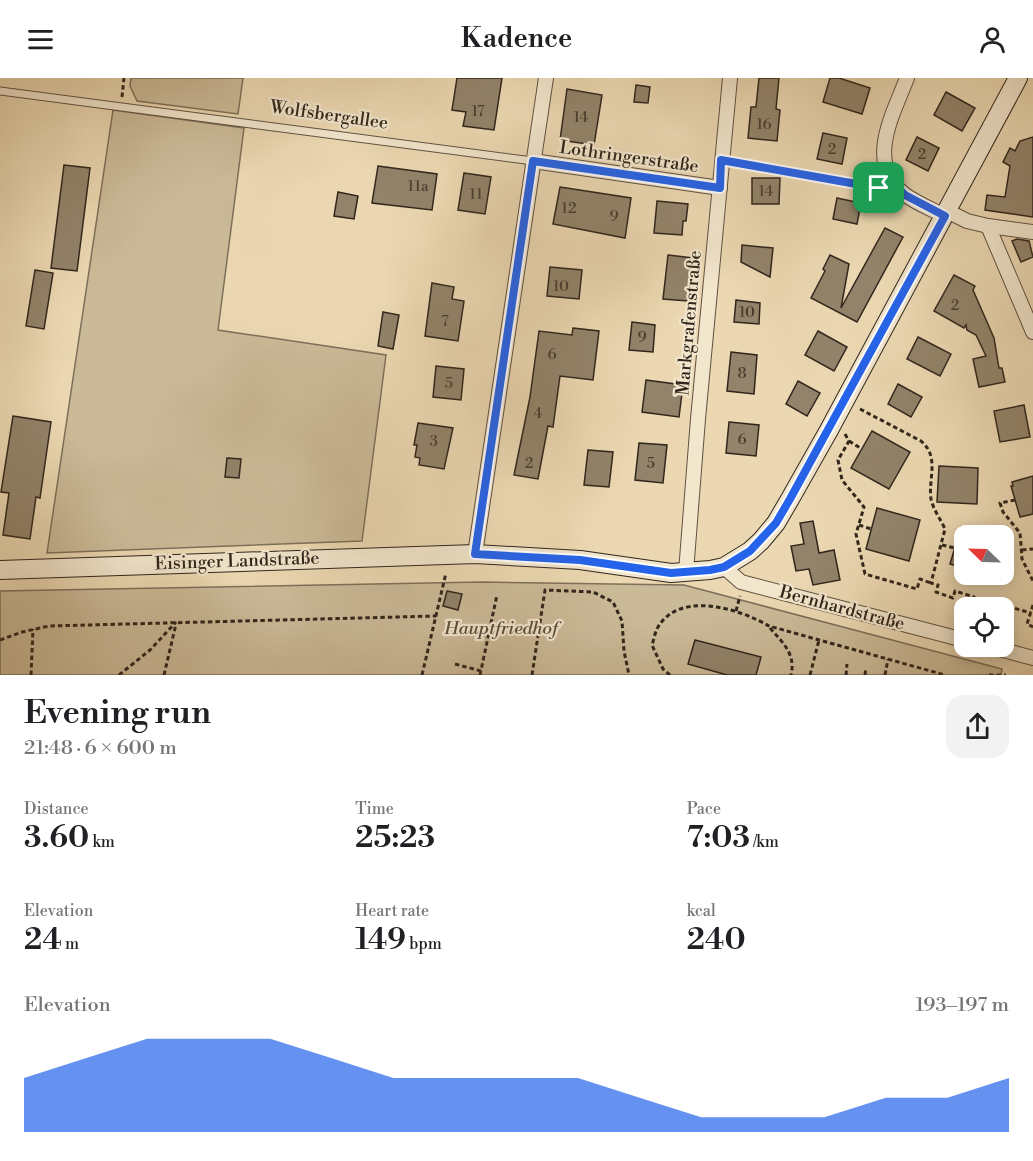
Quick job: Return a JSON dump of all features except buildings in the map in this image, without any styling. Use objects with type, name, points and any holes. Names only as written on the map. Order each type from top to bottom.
[{"type":"main road","points":[[475,554],[569,559],[671,573],[724,567],[750,551],[776,523],[830,430],[1018,78]]},
{"type":"main road","name":"Eisinger Landstraße","points":[[0,570],[475,554]]},
{"type":"street","points":[[475,554],[546,78]]},
{"type":"street","name":"Markgrafenstraße","points":[[686,572],[730,78]]},
{"type":"street","points":[[907,78],[883,141],[885,169],[893,183],[905,195],[946,214],[988,226],[1033,232]]},
{"type":"street","name":"Lothringerstraße","points":[[533,161],[720,188]]},
{"type":"street","points":[[988,226],[1033,332]]},
{"type":"street","name":"Bernhardstraße","points":[[724,567],[741,582],[954,637]]},
{"type":"street","points":[[1014,653],[1033,658]]},
{"type":"lane","name":"Wolfsbergallee","points":[[0,91],[121,105],[533,161]]},
{"type":"path","points":[[121,105],[124,78]]},
{"type":"path","name":"Lothringerstraße","points":[[721,160],[879,188],[893,183]]},
{"type":"path","points":[[854,416],[858,408],[928,447],[933,457],[931,501],[945,529],[931,583]]},
{"type":"path","points":[[849,425],[845,433],[849,441],[862,449]]},
{"type":"path","points":[[849,441],[838,460],[842,480],[864,507],[856,534],[865,574],[917,588],[920,579],[938,585],[936,592],[953,598],[956,591],[974,597]]},
{"type":"path","points":[[1015,500],[1000,503],[1003,512],[1020,533],[1022,559],[1033,581]]},
{"type":"path","points":[[859,525],[872,529]]},
{"type":"path","points":[[942,545],[954,549]]},
{"type":"path","points":[[1022,549],[1033,549]]},
{"type":"path","points":[[422,675],[450,556]]},
{"type":"path","points":[[532,675],[545,590],[593,592],[614,602],[622,621],[624,651],[629,675]]},
{"type":"path","points":[[455,664],[481,673],[497,595]]},
{"type":"path","points":[[670,675],[663,669],[652,645],[658,627],[669,615],[704,605],[736,611],[769,626],[945,675]]},
{"type":"path","points":[[1033,605],[1028,624],[1033,627]]},
{"type":"path","points":[[1014,608],[1031,613]]},
{"type":"path","points":[[0,640],[49,626],[436,616]]},
{"type":"path","points":[[119,675],[150,650],[176,622]]},
{"type":"path","points":[[164,675],[176,622]]},
{"type":"path","points":[[769,626],[789,649],[794,663],[791,675]]},
{"type":"path","points":[[31,675],[33,629]]},
{"type":"path","points":[[810,675],[819,640]]},
{"type":"path","points":[[885,675],[888,659]]},
{"type":"path","points":[[846,675],[847,664]]},
{"type":"path","points":[[864,675],[866,668]]},
{"type":"path","points":[[989,675],[1006,675]]},
{"type":"green space","points":[[131,78],[243,78],[238,114],[137,101],[130,86]]},
{"type":"green space","points":[[113,110],[244,128],[218,330],[386,355],[362,541],[47,553]]},
{"type":"green space","name":"Hauptfriedhof","points":[[482,582],[684,585],[1002,669],[1001,675],[0,675],[0,591]]},
{"type":"route","points":[[721,160],[879,188],[893,183],[905,195],[945,216],[830,430],[790,499],[776,523],[750,551],[724,567],[671,573],[580,560],[475,554],[533,161],[720,188],[721,160]]}]
